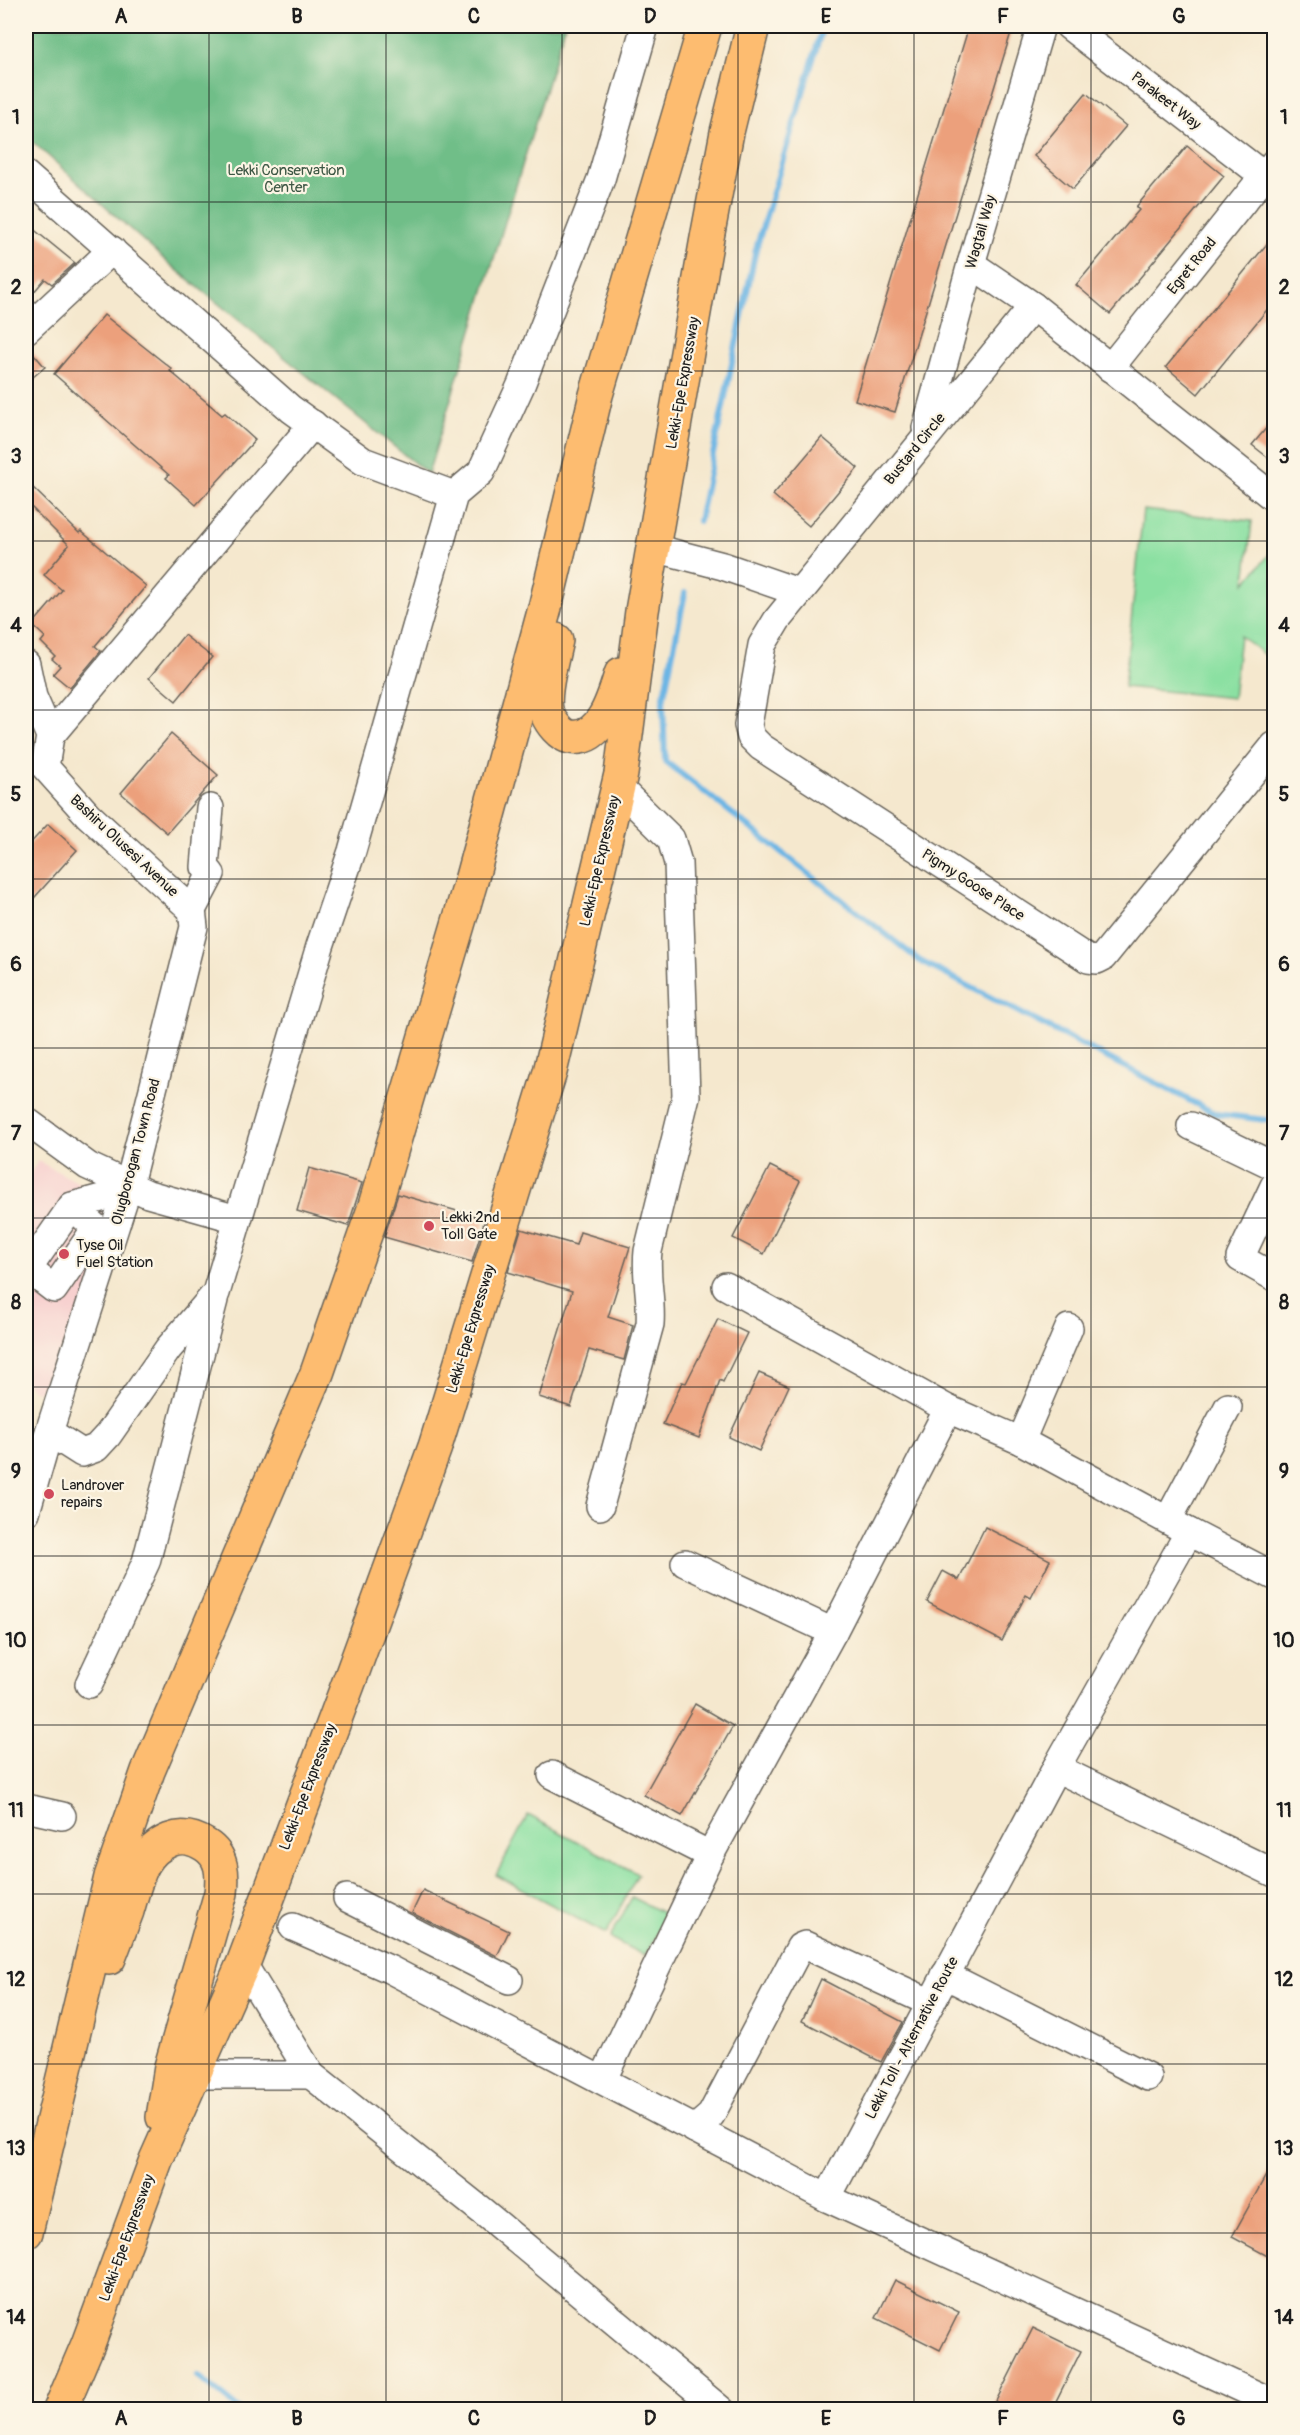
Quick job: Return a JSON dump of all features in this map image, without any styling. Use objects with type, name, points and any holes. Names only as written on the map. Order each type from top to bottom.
[{"type":"highway","points":[[26,2232],[111,1877],[148,1771],[317,1373],[374,1209],[471,881],[545,608],[596,395],[705,26]]},
{"type":"highway","name":"Lekki-Epe Expressway","points":[[60,2409],[88,2344],[156,2160],[243,1964],[435,1447],[550,1072],[618,787],[642,611],[720,168],[753,26]]},
{"type":"highway","points":[[560,541],[566,561],[567,583],[546,689],[547,713],[557,729],[567,736],[580,737],[592,731],[604,717],[615,692],[642,611]]},
{"type":"highway","points":[[61,2087],[145,1860],[158,1845],[175,1838],[194,1838],[210,1848],[220,1861],[223,1877],[221,1893],[171,2067],[156,2160]]},
{"type":"street","points":[[89,1684],[146,1562],[237,1219],[320,946],[352,851],[454,495],[482,472],[521,385],[601,179],[645,26]]},
{"type":"street","name":"Wagtail Way","points":[[923,439],[971,264],[1041,26]]},
{"type":"street","name":"Parakeet Way","points":[[1069,26],[1269,169]]},
{"type":"street","name":"Egret Road","points":[[1110,368],[1269,169]]},
{"type":"street","points":[[26,175],[291,409],[363,461],[454,495]]},
{"type":"street","points":[[26,330],[112,250]]},
{"type":"street","points":[[971,264],[1033,306],[1275,498]]},
{"type":"street","name":"Bustard Circle","points":[[798,592],[1033,306]]},
{"type":"street","points":[[26,664],[33,697],[50,736],[313,424]]},
{"type":"street","points":[[654,548],[723,566],[798,592]]},
{"type":"street","name":"Pigmy Goose Place","points":[[798,592],[762,645],[748,725],[751,737],[761,747],[1088,959],[1097,960],[1103,957],[1275,746]]},
{"type":"street","name":"Bashiru Olusesi Avenue","points":[[50,736],[45,767],[88,815],[193,918]]},
{"type":"street","points":[[600,1506],[650,1324],[651,1307],[646,1269],[648,1251],[686,1096],[678,863],[671,839],[618,787]]},
{"type":"street","name":"Olugborogan Town Road","points":[[26,1512],[49,1432],[90,1310],[193,918],[211,874],[205,867],[210,808]]},
{"type":"street","points":[[26,1121],[120,1192]]},
{"type":"street","points":[[1191,1126],[1275,1166]]},
{"type":"street","points":[[1275,1186],[1240,1258],[1275,1277]]},
{"type":"street","points":[[90,1310],[54,1289],[28,1269],[72,1206],[120,1192],[148,1194],[237,1219]]},
{"type":"street","points":[[54,1289],[120,1192]]},
{"type":"street","points":[[72,1206],[87,1242]]},
{"type":"street","points":[[47,1244],[87,1242]]},
{"type":"street","points":[[726,1286],[948,1409],[1021,1441],[1275,1576]]},
{"type":"street","points":[[49,1432],[82,1453],[96,1448],[108,1435],[168,1349],[216,1293]]},
{"type":"street","points":[[1021,1441],[1069,1328]]},
{"type":"street","name":"Lekki Toll - Alternative Route","points":[[827,2198],[1056,1768],[1178,1526],[1228,1407]]},
{"type":"street","points":[[603,2079],[710,1855],[833,1632],[948,1409]]},
{"type":"street","points":[[685,1563],[833,1632]]},
{"type":"street","points":[[1056,1768],[1275,1873]]},
{"type":"street","points":[[552,1775],[710,1855]]},
{"type":"street","points":[[26,1808],[62,1816]]},
{"type":"street","points":[[347,1898],[509,1980]]},
{"type":"street","points":[[293,1927],[389,1969],[827,2198],[1275,2403]]},
{"type":"street","points":[[389,1969],[406,1928]]},
{"type":"street","points":[[695,2129],[711,2115],[800,1947],[805,1945],[931,2003]]},
{"type":"street","points":[[243,1964],[311,2075],[508,2233],[721,2409]]},
{"type":"street","points":[[945,1975],[1148,2077]]},
{"type":"street","points":[[194,2075],[311,2075]]},
{"type":"shaded area","name":"Tyse Oil Fuel Station","points":[[38,1161],[118,1204],[86,1304],[38,1393],[26,1384],[26,1171],[30,1174]]},
{"type":"green space","name":"Lekki Conservation Center","points":[[26,26],[565,26],[428,474],[167,262],[26,136]]},
{"type":"green space","points":[[1143,510],[1252,521],[1245,583],[1274,549],[1274,662],[1240,636],[1233,698],[1124,687]]},
{"type":"green space","points":[[528,1815],[638,1874],[606,1934],[496,1875]]},
{"type":"green space","points":[[632,1897],[667,1915],[645,1956],[610,1938]]},
{"type":"building","points":[[969,26],[1013,26],[895,412],[855,400]]},
{"type":"building","points":[[1086,93],[1126,126],[1073,189],[1034,156]]},
{"type":"building","points":[[1187,146],[1224,176],[1110,314],[1076,285],[1139,210],[1136,207]]},
{"type":"building","points":[[26,223],[75,263],[52,284],[45,279],[26,301]]},
{"type":"building","points":[[1275,234],[1275,300],[1198,394],[1166,367]]},
{"type":"building","points":[[104,315],[255,440],[196,505],[166,478],[169,475],[54,374]]},
{"type":"building","points":[[26,345],[45,367],[26,383]]},
{"type":"building","points":[[1275,418],[1275,463],[1252,445]]},
{"type":"building","points":[[822,437],[858,468],[809,526],[773,495]]},
{"type":"building","points":[[26,481],[79,533],[81,531],[146,586],[95,646],[101,651],[70,688],[53,674],[60,666],[52,659],[55,656],[41,642],[45,637],[32,625],[62,590],[44,575],[69,545],[26,502]]},
{"type":"building","points":[[184,635],[212,657],[176,701],[149,678]]},
{"type":"building","points":[[171,734],[218,775],[167,833],[121,793]]},
{"type":"building","points":[[48,824],[77,850],[26,907],[26,848]]},
{"type":"building","points":[[770,1166],[800,1181],[764,1254],[733,1238]]},
{"type":"building","points":[[309,1168],[362,1183],[348,1226],[297,1211]]},
{"type":"building","points":[[398,1194],[485,1219],[472,1262],[384,1237]]},
{"type":"building","points":[[521,1229],[576,1245],[580,1232],[630,1247],[608,1317],[633,1325],[624,1360],[589,1350],[571,1407],[539,1397],[572,1291],[508,1272]]},
{"type":"building","points":[[718,1319],[747,1333],[723,1382],[720,1380],[699,1438],[663,1424],[682,1382],[686,1383]]},
{"type":"building","points":[[759,1373],[789,1386],[759,1451],[729,1437]]},
{"type":"building","points":[[985,1527],[1050,1560],[1031,1598],[1026,1595],[1002,1641],[927,1602],[943,1571],[959,1580]]},
{"type":"building","points":[[695,1704],[733,1726],[682,1816],[644,1795]]},
{"type":"building","points":[[423,1890],[509,1931],[497,1956],[412,1913]]},
{"type":"building","points":[[821,1979],[903,2022],[881,2062],[802,2021]]},
{"type":"building","points":[[1275,2159],[1275,2260],[1232,2237]]},
{"type":"building","points":[[895,2280],[959,2312],[940,2350],[876,2318]]},
{"type":"building","points":[[1033,2328],[1081,2351],[1052,2409],[992,2409]]},
{"type":"waterway","points":[[699,521],[756,249],[823,26]]},
{"type":"waterway","points":[[685,593],[663,701],[665,761],[920,961],[1216,1114],[1274,1121]]},
{"type":"waterway","points":[[198,2376],[240,2410]]},
{"type":"place","name":"Lekki 2nd Toll Gate","points":[[429,1226]]},
{"type":"place","name":"Tyse Oil Fuel Station","points":[[64,1254]]},
{"type":"place","name":"Landrover repairs","points":[[49,1494]]}]
